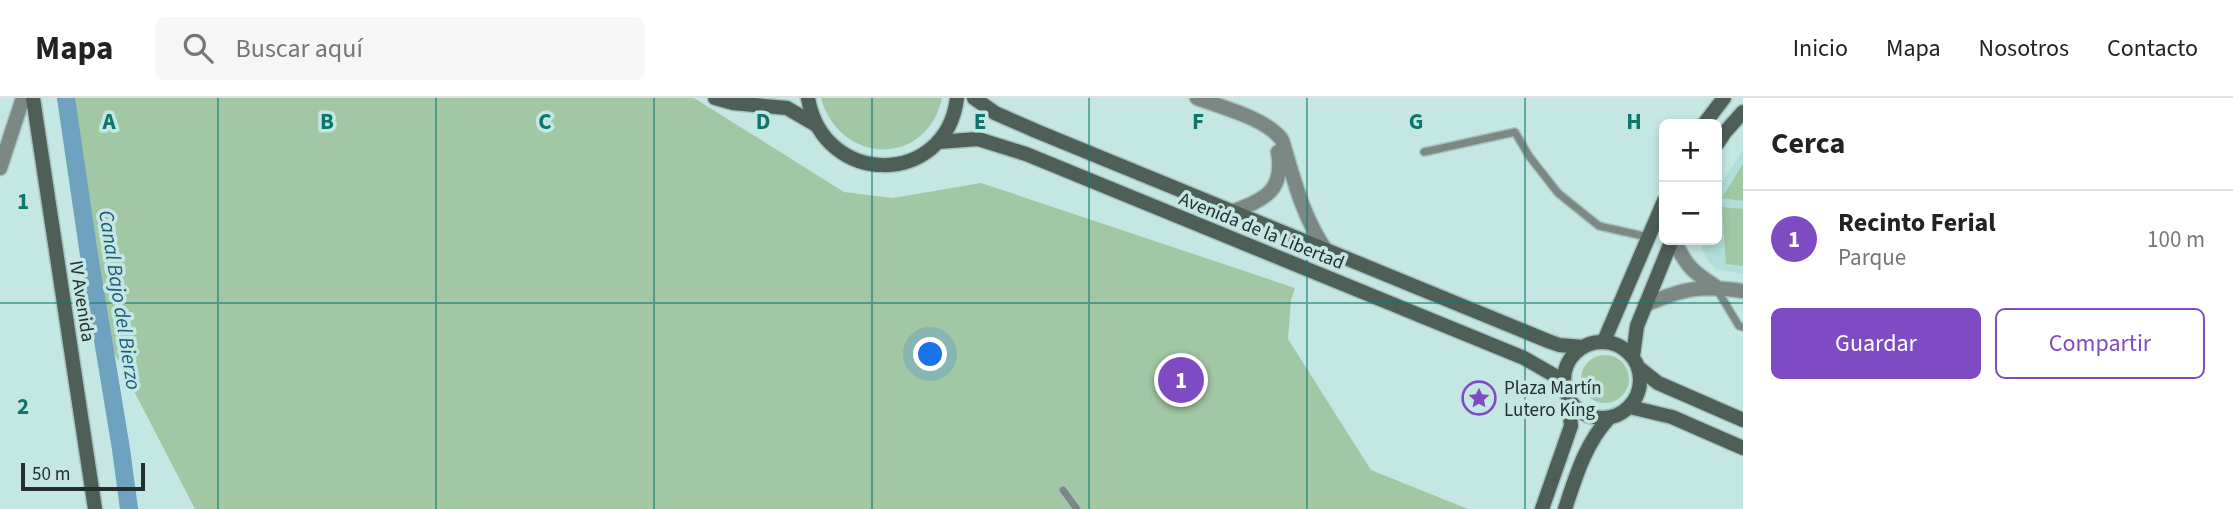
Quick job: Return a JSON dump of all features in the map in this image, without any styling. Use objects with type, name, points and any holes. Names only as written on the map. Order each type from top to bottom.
[{"type":"main road","name":"IV Avenida","points":[[33,98],[95,509]]},
{"type":"main road","points":[[715,98],[733,103],[787,108],[816,125]]},
{"type":"main road","points":[[808,98],[816,125],[838,151],[861,163],[879,166],[912,160],[938,142],[954,115],[957,98]]},
{"type":"main road","name":"Avenida de la Libertad","points":[[974,98],[995,113],[1036,131],[1328,252],[1548,341],[1583,347]]},
{"type":"main road","points":[[1708,119],[1724,98]]},
{"type":"main road","points":[[1722,136],[1743,112]]},
{"type":"main road","name":"Avenida de la Libertad","points":[[938,142],[978,139],[1026,154],[1524,358],[1564,381]]},
{"type":"main road","points":[[1604,341],[1659,213]]},
{"type":"main road","points":[[1569,399],[1586,414],[1609,418],[1630,407],[1638,395],[1641,382],[1636,362],[1637,326],[1671,245]]},
{"type":"main road","points":[[1542,509],[1572,426],[1564,381],[1569,362],[1583,347],[1593,342],[1604,341],[1620,346],[1658,383],[1743,421]]},
{"type":"main road","points":[[1630,407],[1672,418],[1743,448]]},
{"type":"main road","points":[[1565,509],[1582,458],[1598,430],[1609,418]]},
{"type":"street","points":[[0,168],[23,98]]},
{"type":"street","points":[[1197,98],[1262,123],[1270,127],[1282,140],[1308,220],[1313,232],[1328,252]]},
{"type":"street","points":[[1231,212],[1268,194],[1280,177],[1279,152],[1262,123]]},
{"type":"street","points":[[1676,245],[1695,274],[1716,287]]},
{"type":"street","points":[[1645,305],[1678,291],[1696,288],[1716,287],[1743,291]]},
{"type":"lane","points":[[1424,152],[1515,132],[1529,156],[1558,193],[1598,226],[1649,237]]},
{"type":"lane","points":[[1716,287],[1740,327],[1743,327]]},
{"type":"lane","points":[[1063,490],[1077,509]]},
{"type":"shaded area","points":[[1743,150],[1743,274],[1716,269],[1708,261],[1701,247],[1722,245],[1722,182]]},
{"type":"green space","points":[[72,98],[694,98],[844,192],[893,198],[981,183],[1295,288],[1291,300],[1288,339],[1371,470],[1468,509],[195,509],[105,335]]},
{"type":"green space","points":[[821,98],[942,98],[933,121],[919,137],[902,146],[883,149],[864,146],[846,136],[831,120]]},
{"type":"green space","points":[[1743,164],[1743,201],[1722,198]]},
{"type":"green space","points":[[1722,207],[1743,209],[1743,266],[1726,264]]},
{"type":"green space","points":[[1605,355],[1622,362],[1629,379],[1622,396],[1605,403],[1588,396],[1581,379],[1588,362]]},
{"type":"waterway","name":"Canal Bajo del Bierzo","points":[[66,98],[129,509]]},
{"type":"place","name":"Recinto Ferial","points":[[1181,380]]},
{"type":"place","name":"Plaza Martín Lutero King","points":[[1479,398]]}]
